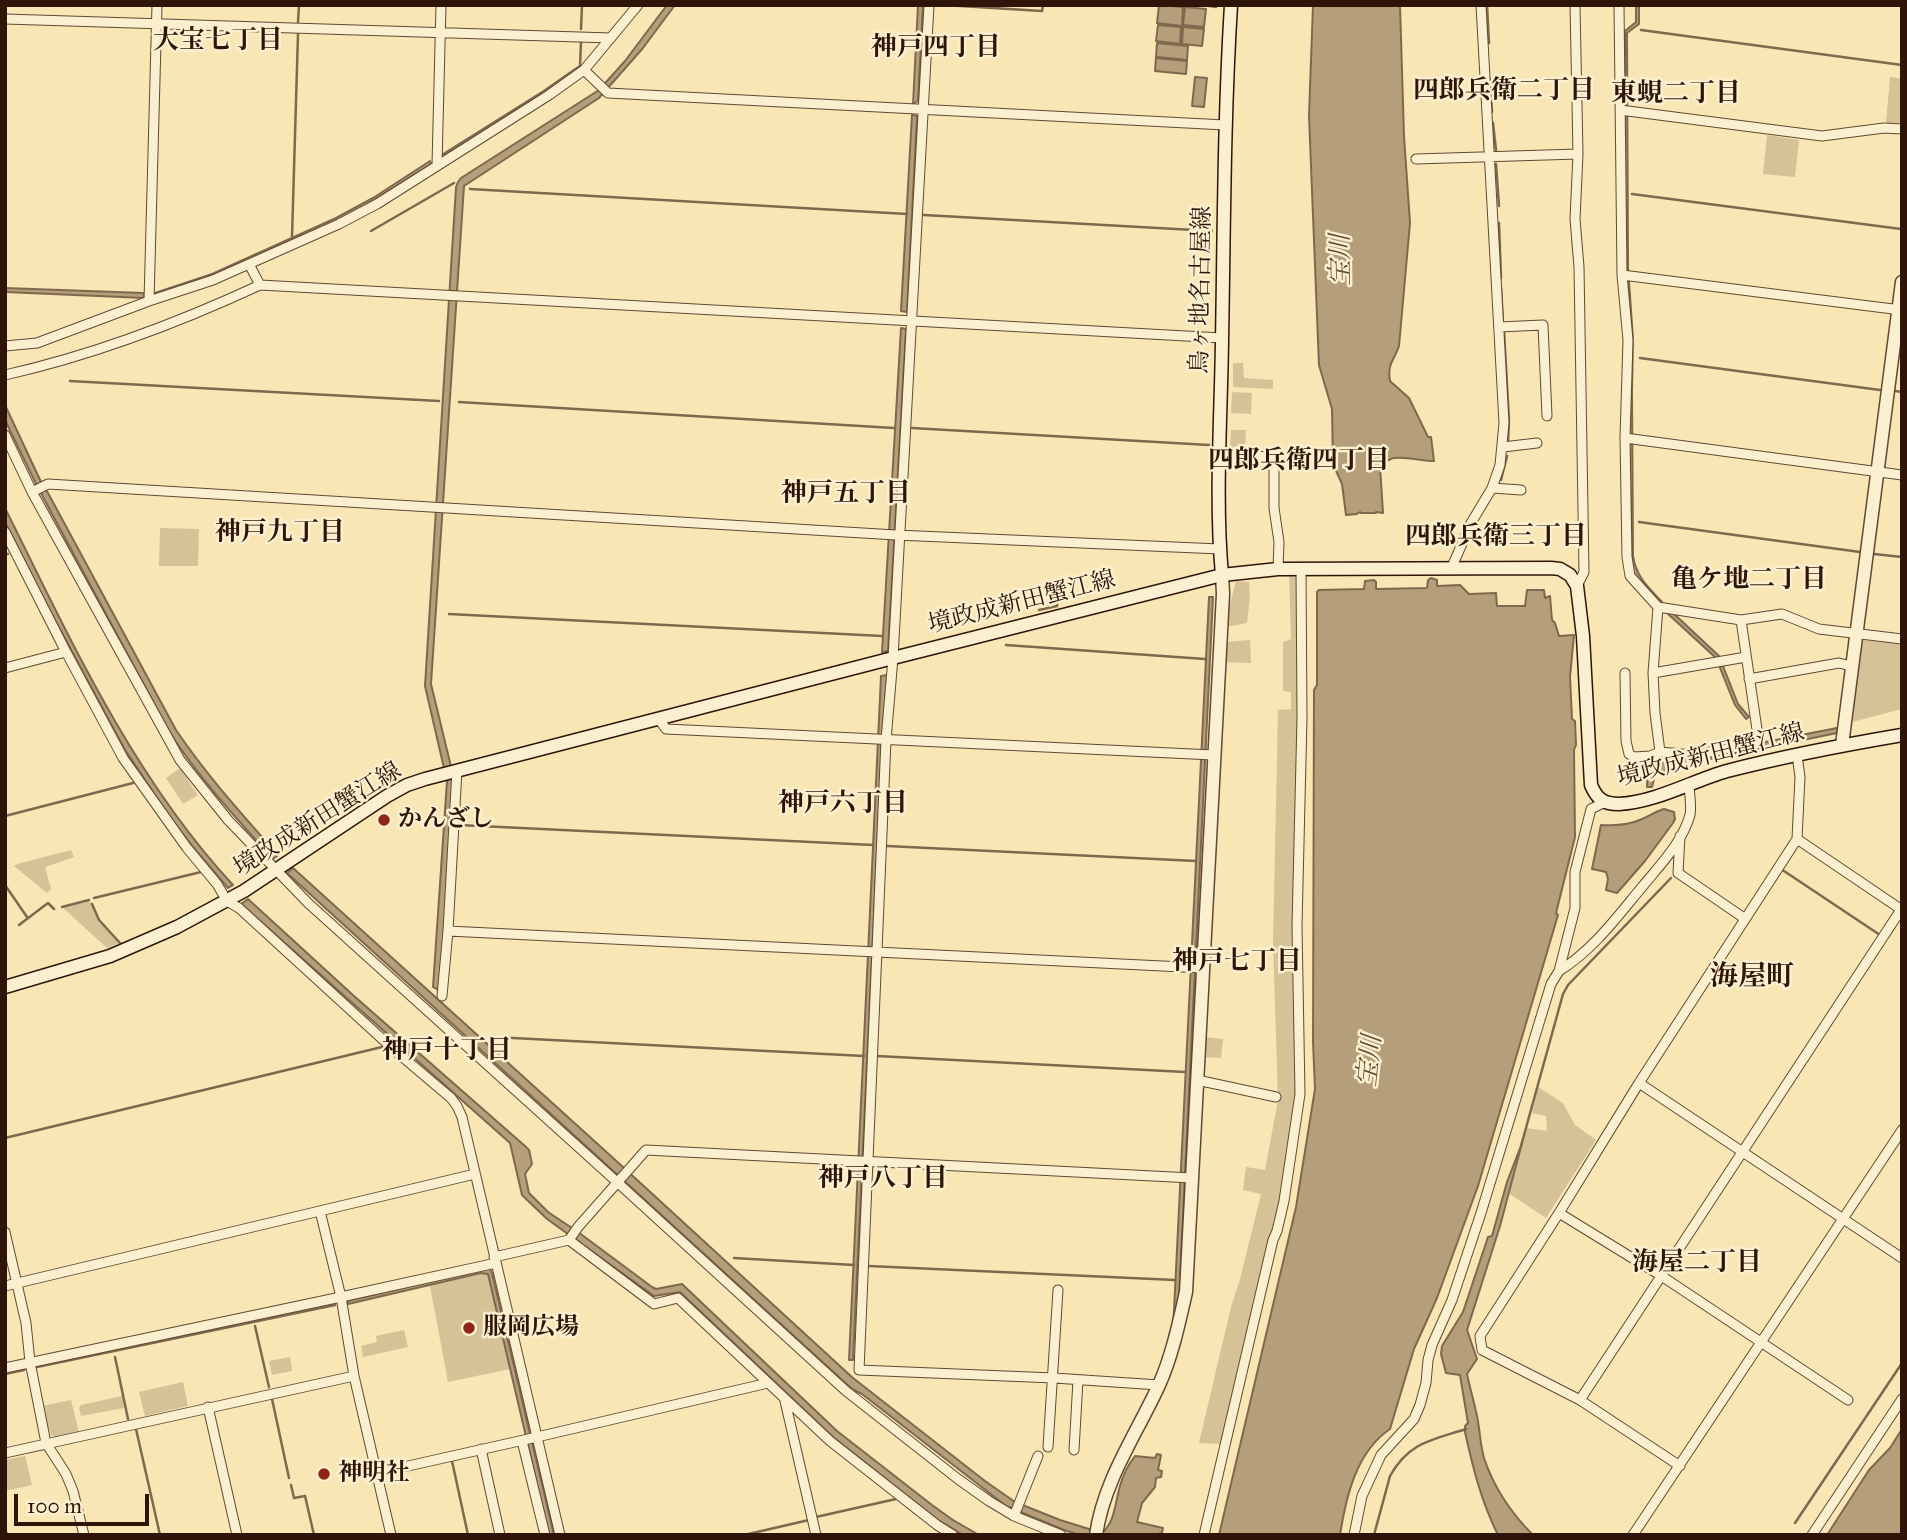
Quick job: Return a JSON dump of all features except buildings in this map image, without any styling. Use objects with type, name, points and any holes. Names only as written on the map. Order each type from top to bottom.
[{"type":"main road","name":"鳥ヶ地名古屋線","points":[[1097,1532],[1106,1494],[1128,1443],[1159,1385],[1177,1332],[1186,1292],[1186,1177],[1197,1080],[1196,968],[1207,755],[1223,594],[1220,455],[1225,125],[1231,5]]},
{"type":"main road","points":[[1842,745],[1902,282]]},
{"type":"main road","name":"境政成新田蟹江線","points":[[5,987],[70,970],[163,934],[228,901],[407,785],[893,657],[1222,575],[1301,568],[1560,569],[1570,575],[1577,586],[1583,636],[1589,771],[1596,797],[1603,803],[1619,804],[1644,800],[1727,771],[1842,745],[1902,735]]},
{"type":"street","points":[[149,301],[157,5]]},
{"type":"street","points":[[437,165],[441,5]]},
{"type":"street","points":[[5,346],[37,343],[214,280],[377,204],[584,70],[638,5]]},
{"type":"street","points":[[929,5],[911,321],[894,535],[893,657],[882,739],[864,1162],[859,1370],[1159,1385]]},
{"type":"street","points":[[1451,569],[1471,523],[1492,488],[1503,447],[1504,419],[1481,5]]},
{"type":"street","points":[[1575,5],[1578,154],[1575,219],[1579,267],[1584,572],[1577,586]]},
{"type":"street","points":[[1619,5],[1624,111],[1628,340],[1627,557],[1630,576],[1658,607],[1741,620],[1782,614],[1810,626],[1902,639]]},
{"type":"street","points":[[6,19],[611,38]]},
{"type":"street","points":[[584,70],[604,89],[1225,125]]},
{"type":"street","points":[[1624,111],[1822,136],[1884,128],[1902,129]]},
{"type":"street","points":[[1416,159],[1578,154]]},
{"type":"street","points":[[249,264],[260,285]]},
{"type":"street","points":[[1625,275],[1900,310]]},
{"type":"street","points":[[5,375],[63,361],[140,336],[203,312],[260,285],[1222,338]]},
{"type":"street","points":[[1499,327],[1543,325],[1547,416]]},
{"type":"street","points":[[5,435],[38,489],[180,760],[228,820],[308,903],[618,1180],[846,1391],[958,1479],[1015,1514],[1061,1535]]},
{"type":"street","points":[[1628,439],[1902,475]]},
{"type":"street","points":[[1503,447],[1536,443]]},
{"type":"street","points":[[1220,455],[1274,457],[1273,508],[1279,542],[1278,569]]},
{"type":"street","points":[[1492,488],[1521,490]]},
{"type":"street","points":[[38,489],[440,508],[894,535],[1220,549]]},
{"type":"street","points":[[5,533],[9,549],[124,758],[228,901],[239,908],[457,1106],[462,1117],[559,1535]]},
{"type":"street","points":[[1204,1535],[1284,1201],[1300,1094],[1297,926],[1303,718],[1301,568]]},
{"type":"street","points":[[1658,607],[1653,673],[1660,752]]},
{"type":"street","points":[[1626,673],[1626,741],[1629,754],[1634,757],[1660,752],[1693,755],[1759,743],[1741,620]]},
{"type":"street","points":[[5,668],[66,652]]},
{"type":"street","points":[[1653,673],[1746,657]]},
{"type":"street","points":[[1749,679],[1839,663],[1852,666]]},
{"type":"street","points":[[658,718],[666,729],[1207,755]]},
{"type":"street","points":[[1680,1466],[1580,1400],[1482,1350],[1480,1336],[1744,918],[1797,839],[1800,778],[1797,755]]},
{"type":"street","points":[[442,996],[457,770]]},
{"type":"street","points":[[1559,971],[1573,962],[1607,930],[1681,836],[1691,813],[1689,783]]},
{"type":"street","points":[[1354,1535],[1362,1496],[1376,1465],[1390,1444],[1414,1419],[1420,1405],[1432,1345],[1451,1300],[1481,1213],[1551,985],[1559,971],[1575,908],[1575,872],[1591,809],[1603,803]]},
{"type":"street","points":[[1681,836],[1678,873],[1744,918]]},
{"type":"street","points":[[1580,1400],[1901,909],[1797,839]]},
{"type":"street","points":[[448,931],[1196,968]]},
{"type":"street","points":[[1197,1080],[1276,1097]]},
{"type":"street","points":[[1639,1083],[1902,1258]]},
{"type":"street","points":[[1633,1535],[1902,1130]]},
{"type":"street","points":[[5,1368],[341,1297],[495,1260],[571,1236],[646,1150],[1186,1177]]},
{"type":"street","points":[[5,1286],[475,1174]]},
{"type":"street","points":[[320,1211],[341,1297],[354,1376],[391,1535]]},
{"type":"street","points":[[1559,1213],[1660,1275],[1848,1400]]},
{"type":"street","points":[[5,1232],[26,1323],[30,1362],[46,1443],[66,1474],[84,1535]]},
{"type":"street","points":[[571,1236],[654,1304],[678,1298],[830,1441],[953,1535]]},
{"type":"street","points":[[1048,1447],[1058,1290]]},
{"type":"street","points":[[5,1453],[354,1376]]},
{"type":"street","points":[[1074,1450],[1079,1380]]},
{"type":"street","points":[[377,1473],[768,1383]]},
{"type":"street","points":[[785,1399],[816,1535]]},
{"type":"street","points":[[1812,1535],[1902,1399]]},
{"type":"street","points":[[208,1407],[237,1535]]},
{"type":"street","points":[[522,1441],[545,1535]]},
{"type":"street","points":[[481,1449],[500,1535]]},
{"type":"street","points":[[1015,1514],[1038,1456]]},
{"type":"shaded area","points":[[1890,77],[1902,79],[1902,124],[1886,123]]},
{"type":"shaded area","points":[[1767,135],[1799,140],[1795,177],[1763,174]]},
{"type":"shaded area","points":[[1233,363],[1243,363],[1244,378],[1273,380],[1273,389],[1233,387]]},
{"type":"shaded area","points":[[1232,392],[1252,393],[1251,414],[1231,413]]},
{"type":"shaded area","points":[[1231,430],[1246,430],[1242,452],[1230,451]]},
{"type":"shaded area","points":[[160,528],[199,529],[198,566],[159,566]]},
{"type":"shaded area","points":[[1296,573],[1298,1071],[1293,1118],[1267,1259],[1221,1444],[1199,1443],[1261,1194],[1243,1190],[1246,1167],[1265,1170],[1278,1100],[1273,943],[1278,710],[1291,709],[1291,692],[1283,691],[1283,642],[1291,639],[1289,574]]},
{"type":"shaded area","points":[[1236,581],[1249,582],[1247,623],[1226,627],[1226,619]]},
{"type":"shaded area","points":[[1250,640],[1251,663],[1223,662],[1224,642]]},
{"type":"shaded area","points":[[1862,640],[1902,644],[1902,709],[1852,722]]},
{"type":"shaded area","points":[[180,768],[198,795],[183,804],[166,778]]},
{"type":"shaded area","points":[[71,850],[74,857],[45,867],[51,889],[47,893],[14,866],[17,864]]},
{"type":"shaded area","points":[[90,901],[98,921],[120,943],[107,948],[63,908]]},
{"type":"shaded area","points":[[1203,1037],[1223,1039],[1221,1058],[1202,1057]]},
{"type":"shaded area","points":[[1538,1087],[1563,1103],[1575,1125],[1596,1140],[1546,1218],[1508,1193],[1527,1128],[1547,1131],[1546,1116],[1532,1113]]},
{"type":"shaded area","name":"服岡広場","points":[[481,1273],[488,1274],[510,1369],[448,1382],[430,1286]]},
{"type":"shaded area","points":[[404,1330],[408,1347],[363,1357],[361,1346],[377,1342],[376,1336]]},
{"type":"shaded area","points":[[290,1357],[292,1371],[272,1375],[269,1361]]},
{"type":"shaded area","points":[[183,1382],[188,1406],[145,1416],[139,1392]]},
{"type":"shaded area","points":[[122,1396],[124,1408],[81,1416],[81,1405]]},
{"type":"shaded area","points":[[71,1400],[79,1432],[55,1437],[51,1435],[42,1406]]},
{"type":"shaded area","points":[[25,1456],[32,1485],[5,1491],[5,1460]]},
{"type":"water","points":[[667,5],[675,5],[643,48],[599,98],[464,186],[431,684],[454,779],[440,991],[433,987],[447,781],[425,686],[456,187],[461,178],[599,90],[625,61]]},
{"type":"water","points":[[918,5],[923,5],[918,101],[913,104]]},
{"type":"water","points":[[1159,5],[1183,7],[1182,26],[1157,23]]},
{"type":"water","name":"宝川","points":[[1313,5],[1400,5],[1410,223],[1399,346],[1389,375],[1390,381],[1409,398],[1428,437],[1431,437],[1434,461],[1395,458],[1380,466],[1383,513],[1360,512],[1346,515],[1342,484],[1333,464],[1332,409],[1319,365],[1309,116]]},
{"type":"water","points":[[1636,5],[1639,5],[1639,24],[1627,33],[1628,267],[1633,339],[1633,556],[1640,576],[1662,602],[1656,602],[1634,576],[1632,569],[1625,268],[1625,31],[1636,22]]},
{"type":"water","points":[[1185,7],[1206,9],[1204,27],[1183,25]]},
{"type":"water","points":[[1158,25],[1181,27],[1180,44],[1156,41]]},
{"type":"water","points":[[1183,27],[1204,29],[1202,46],[1182,44]]},
{"type":"water","points":[[1157,43],[1188,46],[1187,60],[1156,57]]},
{"type":"water","points":[[1156,58],[1187,61],[1186,74],[1155,71]]},
{"type":"water","points":[[1195,77],[1207,78],[1204,107],[1192,106]]},
{"type":"water","points":[[912,115],[917,116],[907,312],[901,311]]},
{"type":"water","points":[[430,161],[431,164],[337,221],[213,276],[155,295],[212,274],[336,218]]},
{"type":"water","points":[[5,288],[144,293],[144,298],[5,292]]},
{"type":"water","points":[[901,328],[906,329],[888,651],[882,652]]},
{"type":"water","points":[[5,405],[42,484],[176,730],[213,779],[278,855],[273,859],[206,782],[170,733],[37,486],[5,420]]},
{"type":"water","points":[[5,508],[79,656],[134,753],[197,843],[233,885],[228,888],[172,820],[125,750],[5,522]]},
{"type":"water","name":"宝川","points":[[1431,578],[1437,580],[1437,586],[1460,585],[1469,594],[1496,593],[1497,606],[1525,606],[1527,590],[1544,590],[1545,598],[1550,596],[1552,620],[1559,636],[1574,635],[1570,677],[1576,745],[1575,837],[1556,913],[1558,915],[1478,1186],[1437,1298],[1414,1349],[1390,1429],[1369,1450],[1354,1476],[1340,1535],[1219,1535],[1296,1207],[1315,1089],[1314,690],[1317,685],[1317,592],[1364,589],[1365,581],[1374,580],[1376,589],[1427,588]]},
{"type":"water","points":[[1209,597],[1213,597],[1179,1298],[1173,1331]]},
{"type":"water","points":[[1672,612],[1719,656],[1738,704],[1749,717],[1746,719],[1735,705],[1716,658],[1667,613]]},
{"type":"water","points":[[887,675],[853,1360],[849,1360],[881,676]]},
{"type":"water","points":[[1837,728],[1837,733],[1691,763],[1655,775],[1652,787],[1647,787],[1648,757],[1663,754],[1694,756]]},
{"type":"water","points":[[1664,809],[1674,812],[1673,823],[1617,893],[1606,890],[1606,872],[1592,869],[1601,825],[1632,823]]},
{"type":"water","points":[[293,868],[853,1378],[985,1481],[1015,1502],[1102,1533],[1112,1518],[1123,1478],[1135,1456],[1155,1458],[1157,1454],[1161,1455],[1158,1470],[1162,1471],[1161,1477],[1156,1478],[1155,1487],[1142,1503],[1137,1522],[1163,1528],[1162,1533],[1080,1535],[1006,1506],[852,1389],[287,873]]},
{"type":"water","points":[[248,899],[529,1150],[532,1164],[525,1174],[529,1193],[548,1212],[652,1287],[656,1289],[682,1284],[837,1431],[932,1505],[979,1535],[963,1535],[938,1520],[833,1437],[680,1292],[654,1296],[547,1219],[522,1195],[510,1143],[241,904]]},
{"type":"water","points":[[1522,1143],[1500,1226],[1467,1330],[1477,1359],[1467,1374],[1484,1458],[1504,1500],[1533,1535],[1498,1535],[1474,1471],[1465,1432],[1468,1423],[1460,1375],[1446,1373],[1441,1354],[1442,1346],[1463,1312],[1488,1237],[1492,1236],[1507,1182]]},
{"type":"water","points":[[489,1268],[554,1535],[549,1535],[488,1274],[481,1273],[348,1304],[347,1301]]},
{"type":"water","points":[[1902,1429],[1902,1535],[1827,1535],[1869,1470],[1890,1448]]},
{"type":"waterway","points":[[298,22],[299,5]]},
{"type":"waterway","points":[[581,29],[582,5]]},
{"type":"waterway","points":[[944,5],[1042,11],[1043,5]]},
{"type":"waterway","points":[[1203,5],[1216,7]]},
{"type":"waterway","points":[[1487,5],[1489,43]]},
{"type":"waterway","points":[[1641,30],[1902,65]]},
{"type":"waterway","points":[[292,237],[298,34]]},
{"type":"waterway","points":[[442,155],[580,66],[581,42]]},
{"type":"waterway","points":[[1490,80],[1492,112]]},
{"type":"waterway","points":[[1493,123],[1496,150]]},
{"type":"waterway","points":[[1496,164],[1499,206]]},
{"type":"waterway","points":[[371,231],[454,183]]},
{"type":"waterway","points":[[470,189],[907,214]]},
{"type":"waterway","points":[[1632,194],[1901,229]]},
{"type":"waterway","points":[[924,215],[1212,231]]},
{"type":"waterway","points":[[1499,223],[1501,278]]},
{"type":"waterway","points":[[1501,287],[1503,323]]},
{"type":"waterway","points":[[1504,331],[1508,441]]},
{"type":"waterway","points":[[1640,358],[1880,390]]},
{"type":"waterway","points":[[70,381],[439,401]]},
{"type":"waterway","points":[[1895,391],[1902,392]]},
{"type":"waterway","points":[[459,402],[894,428]]},
{"type":"waterway","points":[[912,428],[1209,445]]},
{"type":"waterway","points":[[1501,480],[1507,456]]},
{"type":"waterway","points":[[1639,522],[1860,552]]},
{"type":"waterway","points":[[1874,554],[1902,557]]},
{"type":"waterway","points":[[1039,610],[1057,606],[1060,580]]},
{"type":"waterway","points":[[449,614],[882,636]]},
{"type":"waterway","points":[[1006,645],[1205,659]]},
{"type":"waterway","points":[[5,816],[133,783]]},
{"type":"waterway","points":[[459,825],[873,845]]},
{"type":"waterway","points":[[887,846],[1196,861]]},
{"type":"waterway","points":[[1781,869],[1880,935]]},
{"type":"waterway","points":[[94,898],[201,872]]},
{"type":"waterway","points":[[1521,1146],[1563,994],[1568,985],[1671,878]]},
{"type":"waterway","points":[[5,885],[27,917]]},
{"type":"waterway","points":[[62,907],[89,900]]},
{"type":"waterway","points":[[19,925],[48,903],[54,909]]},
{"type":"waterway","points":[[92,904],[99,920],[120,943]]},
{"type":"waterway","points":[[493,1037],[864,1056]]},
{"type":"waterway","points":[[5,1138],[382,1047]]},
{"type":"waterway","points":[[877,1056],[1185,1072]]},
{"type":"waterway","points":[[734,1258],[854,1265]]},
{"type":"waterway","points":[[869,1266],[1175,1280]]},
{"type":"waterway","points":[[37,1367],[335,1305]]},
{"type":"waterway","points":[[255,1326],[269,1387]]},
{"type":"waterway","points":[[115,1357],[128,1419]]},
{"type":"waterway","points":[[1795,1523],[1902,1363]]},
{"type":"waterway","points":[[5,1374],[24,1370]]},
{"type":"waterway","points":[[272,1399],[289,1478]]},
{"type":"waterway","points":[[136,1429],[160,1535]]},
{"type":"waterway","points":[[1374,1535],[1390,1476],[1397,1465],[1422,1444],[1466,1429]]},
{"type":"waterway","points":[[5,1457],[43,1449]]},
{"type":"waterway","points":[[452,1461],[468,1535]]},
{"type":"waterway","points":[[291,1485],[294,1498],[305,1496],[314,1535]]},
{"type":"waterway","points":[[816,1517],[896,1499]]},
{"type":"waterway","points":[[744,1535],[809,1520]]},
{"type":"waterway","points":[[5,1528],[7,1535]]},
{"type":"place","name":"かんざし","points":[[384,820]]},
{"type":"place","name":"服岡広場","points":[[469,1328]]},
{"type":"place","name":"神明社","points":[[324,1474]]},
{"type":"district","name":"大宝七丁目","points":[[218,42]]},
{"type":"district","name":"神戸四丁目","points":[[936,49]]},
{"type":"district","name":"四郎兵衛二丁目","points":[[1504,92]]},
{"type":"district","name":"東蜆二丁目","points":[[1676,95]]},
{"type":"district","name":"四郎兵衛四丁目","points":[[1299,462]]},
{"type":"district","name":"神戸五丁目","points":[[846,495]]},
{"type":"district","name":"神戸九丁目","points":[[280,534]]},
{"type":"district","name":"四郎兵衛三丁目","points":[[1496,538]]},
{"type":"district","name":"亀ケ地二丁目","points":[[1749,581]]},
{"type":"district","name":"神戸六丁目","points":[[843,805]]},
{"type":"district","name":"神戸七丁目","points":[[1237,963]]},
{"type":"district","name":"海屋町","points":[[1752,978]]},
{"type":"district","name":"神戸十丁目","points":[[447,1052]]},
{"type":"district","name":"神戸八丁目","points":[[883,1180]]},
{"type":"district","name":"海屋二丁目","points":[[1697,1264]]}]
